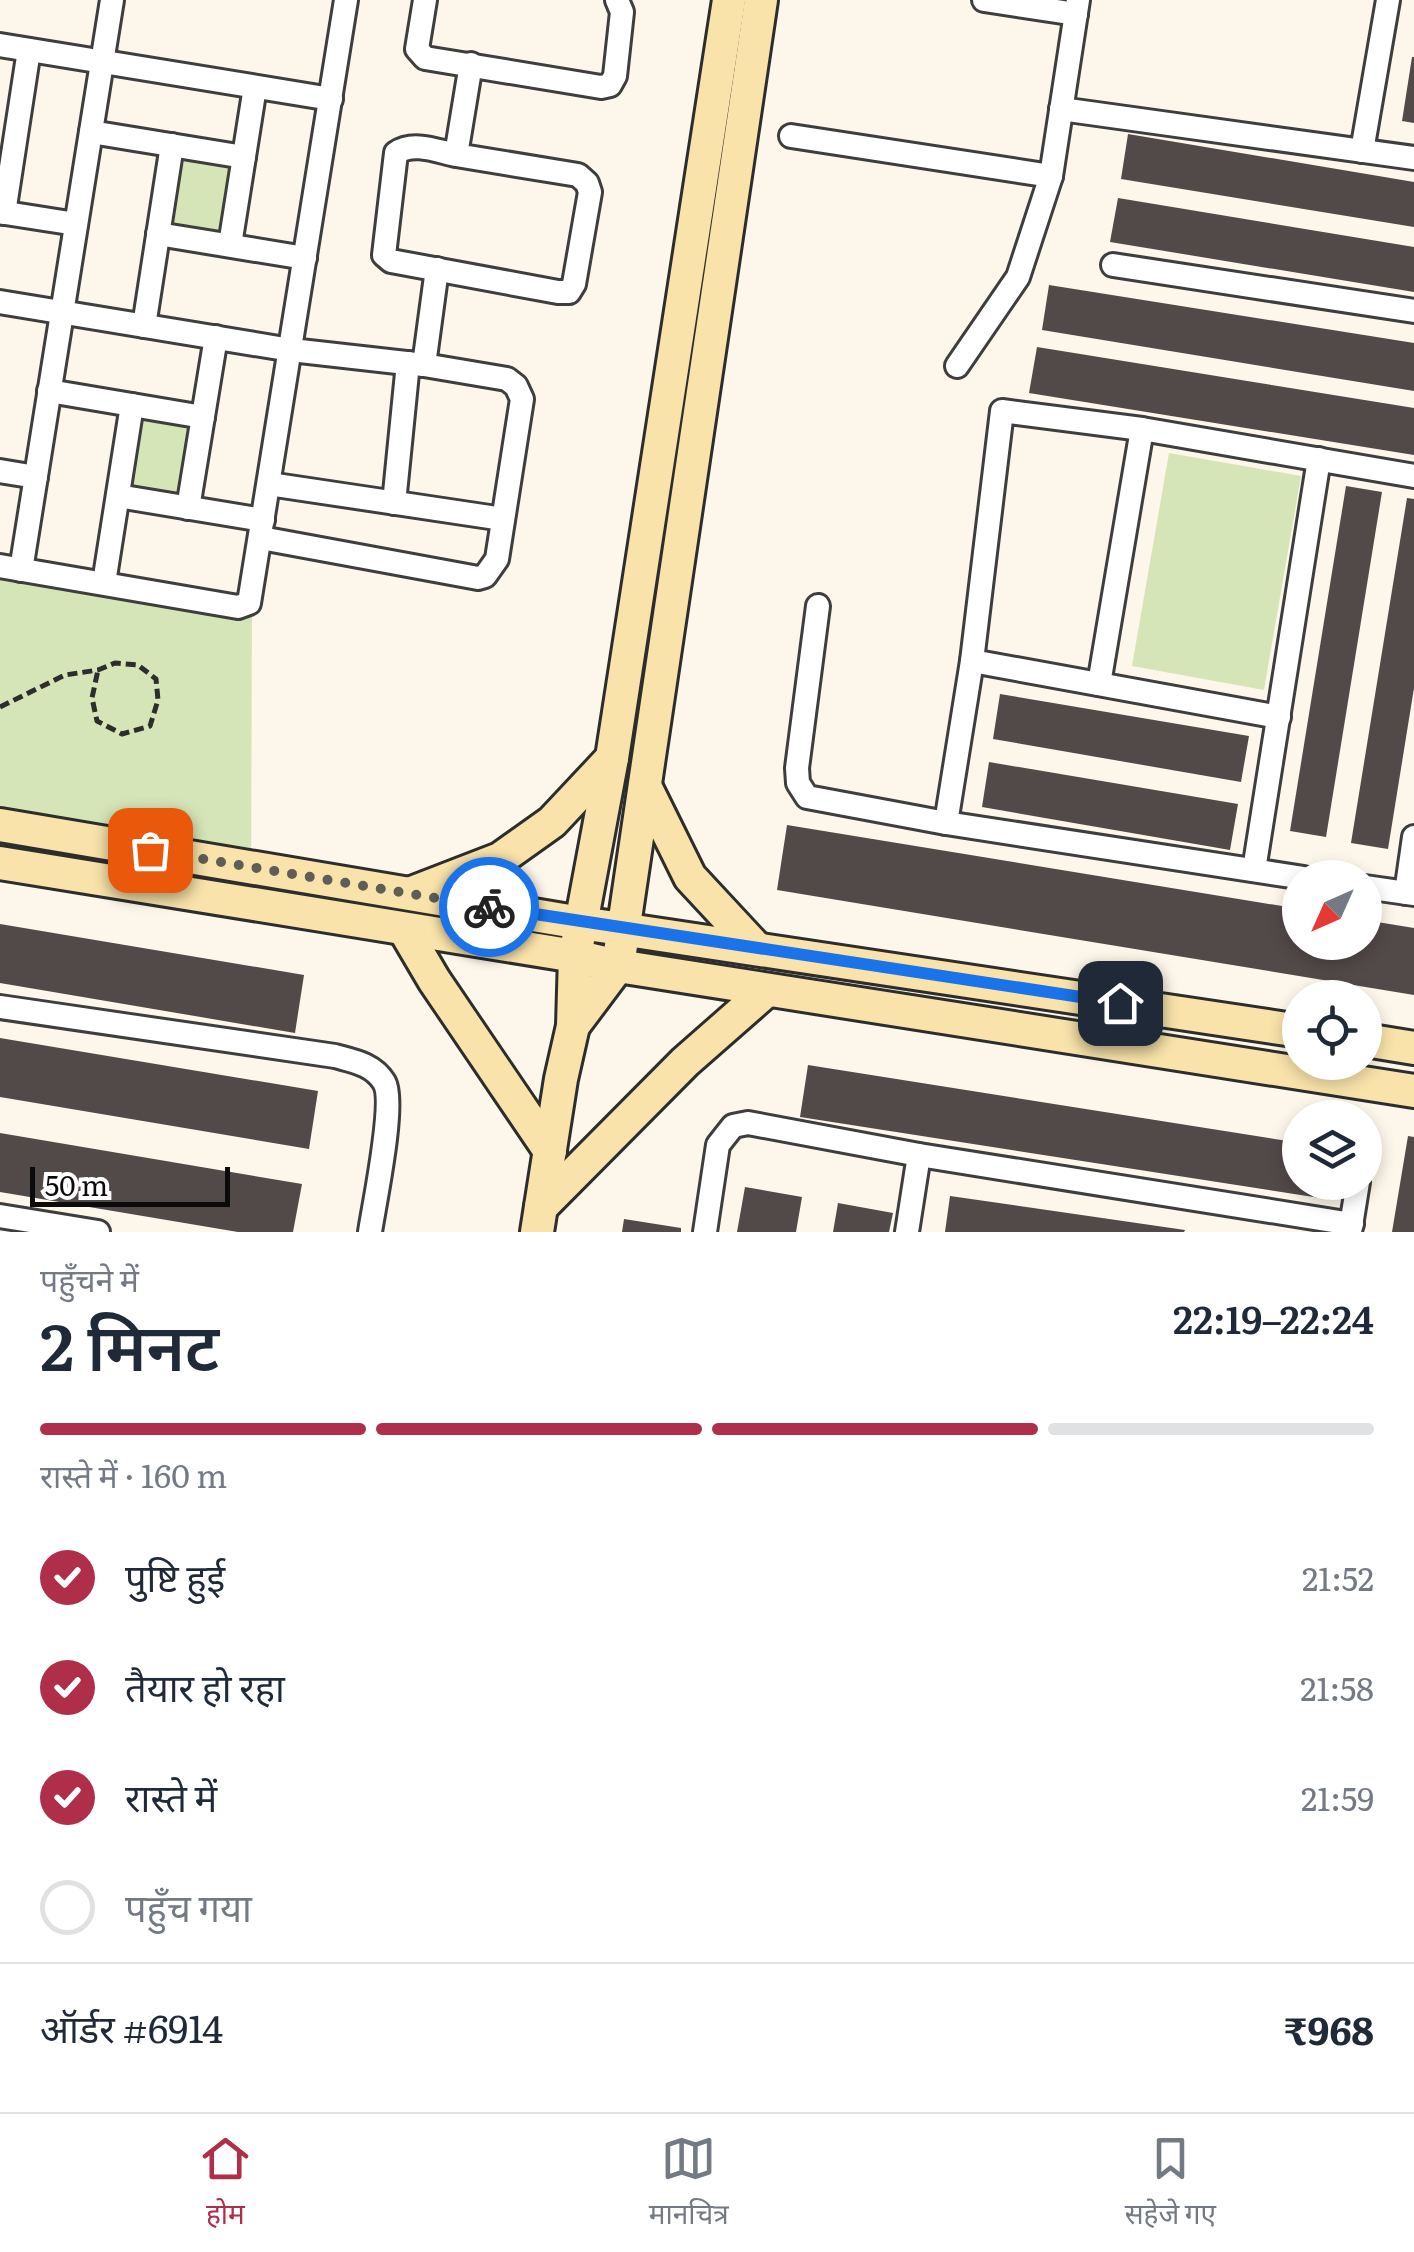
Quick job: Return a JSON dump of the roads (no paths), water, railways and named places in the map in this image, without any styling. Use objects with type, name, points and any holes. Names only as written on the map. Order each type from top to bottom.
[{"type":"main road","points":[[539,1220],[573,1026],[575,956],[612,758],[729,0]]},
{"type":"main road","points":[[573,1026],[618,966],[761,0]]},
{"type":"main road","points":[[411,893],[500,859],[552,822],[612,758]]},
{"type":"main road","points":[[645,786],[690,877],[756,948]]},
{"type":"main road","points":[[0,825],[582,923],[1282,1027]]},
{"type":"main road","points":[[0,863],[618,966],[1414,1091]]},
{"type":"main road","points":[[404,929],[550,1151]]},
{"type":"main road","points":[[539,1220],[684,1062],[768,990]]},
{"type":"main road","points":[[1382,1043],[1414,1048]]},
{"type":"street","points":[[112,0],[36,477],[10,568],[244,606],[252,598],[346,0]]},
{"type":"street","points":[[425,0],[417,49],[420,55],[601,88],[610,85],[615,76],[622,12],[618,0]]},
{"type":"street","points":[[956,366],[1018,277],[1051,176],[1077,7],[984,0]]},
{"type":"street","points":[[1362,151],[1388,0]]},
{"type":"street","points":[[0,45],[331,99]]},
{"type":"street","points":[[30,50],[9,124],[2,212],[76,224]]},
{"type":"street","points":[[456,154],[471,64]]},
{"type":"street","points":[[230,246],[256,87]]},
{"type":"street","points":[[1061,109],[1414,158]]},
{"type":"street","points":[[90,132],[244,157]]},
{"type":"street","points":[[791,136],[1051,176]]},
{"type":"street","points":[[144,326],[172,146]]},
{"type":"street","points":[[413,147],[456,154],[578,175],[588,183],[590,192],[574,284],[568,292],[392,261],[384,255],[396,153],[413,147]]},
{"type":"street","points":[[158,234],[306,258]]},
{"type":"street","points":[[1113,265],[1414,311]]},
{"type":"street","points":[[394,503],[416,364],[438,269]]},
{"type":"street","points":[[0,302],[290,350],[507,379],[522,399],[497,559],[492,570],[478,578],[262,529],[188,508],[118,496]]},
{"type":"street","points":[[188,508],[216,338]]},
{"type":"street","points":[[49,391],[203,416]]},
{"type":"street","points":[[104,583],[132,405]]},
{"type":"street","points":[[946,823],[972,660],[1002,411],[1142,429],[1414,476]]},
{"type":"street","points":[[1099,684],[1142,429]]},
{"type":"street","points":[[1254,870],[1319,460]]},
{"type":"street","points":[[0,471],[36,477]]},
{"type":"street","points":[[269,484],[503,519]]},
{"type":"street","points":[[818,606],[797,768],[798,783],[806,797],[946,823],[1282,874]]},
{"type":"street","points":[[972,660],[1279,717]]},
{"type":"street","points":[[1382,890],[1410,894],[1414,837]]},
{"type":"street","points":[[0,1007],[335,1056],[368,1066],[385,1083],[388,1106],[370,1232]]},
{"type":"street","points":[[706,1232],[718,1144],[733,1126],[748,1123],[1351,1228],[1355,1200]]},
{"type":"street","points":[[907,1232],[919,1155]]},
{"type":"street","points":[[0,1216],[98,1232]]}]
